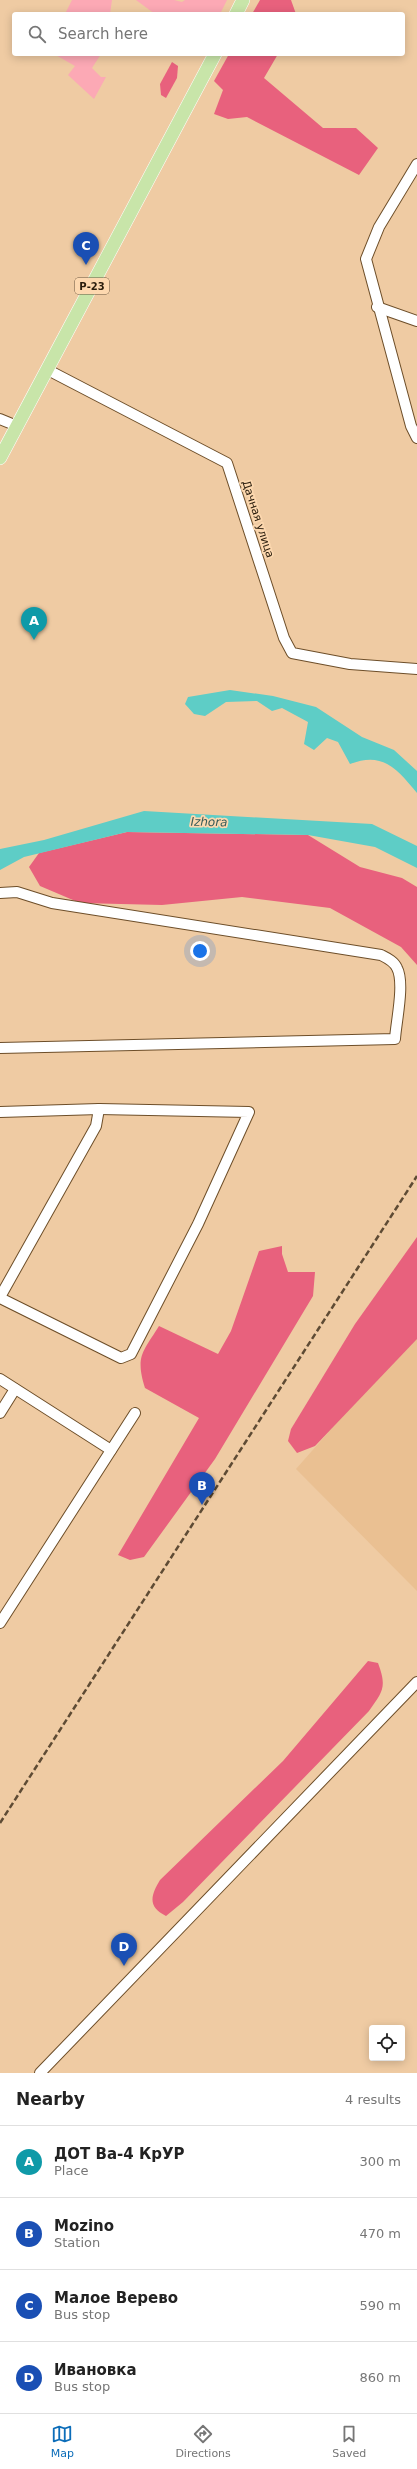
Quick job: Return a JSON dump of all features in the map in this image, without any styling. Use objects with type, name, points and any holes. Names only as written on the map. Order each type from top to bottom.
[{"type":"main road","points":[[237,12],[244,0]]},
{"type":"main road","name":"Р-23","points":[[0,458],[214,56]]},
{"type":"street","points":[[417,165],[379,227],[366,259],[377,306],[411,426],[417,438]]},
{"type":"street","points":[[377,306],[417,321]]},
{"type":"street","name":"Дачная улица","points":[[48,370],[228,462],[284,638],[292,653],[350,664],[417,669]]},
{"type":"street","points":[[0,419],[17,426]]},
{"type":"street","points":[[0,893],[17,892],[52,903],[380,955],[391,960],[397,968],[400,979],[395,1039],[0,1048]]},
{"type":"street","points":[[0,1112],[99,1109],[249,1112],[198,1224],[131,1354],[121,1358],[0,1297],[96,1126],[99,1109]]},
{"type":"street","points":[[0,1379],[111,1450]]},
{"type":"street","points":[[0,1413],[15,1389]]},
{"type":"street","points":[[0,1623],[135,1413]]},
{"type":"street","points":[[40,2073],[417,1682]]},
{"type":"shaded area","points":[[72,0],[112,0],[110,12],[66,12]]},
{"type":"shaded area","points":[[136,0],[174,0],[182,2],[185,0],[227,0],[221,12],[152,12]]},
{"type":"shaded area","points":[[260,0],[291,0],[295,12],[253,12]]},
{"type":"shaded area","points":[[58,56],[100,56],[92,68],[101,77],[106,77],[94,99],[68,75],[75,66]]},
{"type":"shaded area","points":[[228,56],[277,56],[264,78],[323,128],[356,128],[378,148],[359,175],[247,117],[228,119],[214,114],[223,90],[214,81]]},
{"type":"shaded area","points":[[172,62],[178,66],[177,78],[166,98],[161,95],[160,84]]},
{"type":"shaded area","points":[[127,832],[308,835],[360,867],[402,878],[417,887],[417,965],[401,947],[330,908],[242,897],[162,905],[80,903],[40,886],[29,867],[39,853]]},
{"type":"shaded area","points":[[417,1237],[417,1339],[315,1446],[297,1453],[288,1441],[291,1429],[355,1324]]},
{"type":"shaded area","points":[[282,1246],[282,1254],[288,1272],[315,1272],[313,1296],[215,1459],[144,1557],[130,1560],[118,1555],[199,1418],[145,1388],[142,1377],[141,1361],[145,1349],[159,1326],[218,1354],[231,1331],[259,1251]]},
{"type":"shaded area","points":[[417,1332],[417,1591],[296,1469]]},
{"type":"shaded area","points":[[368,1661],[378,1663],[383,1683],[378,1698],[369,1711],[183,1902],[166,1916],[156,1909],[152,1900],[154,1891],[160,1880],[283,1761]]},
{"type":"water","points":[[230,690],[273,696],[316,707],[362,737],[394,750],[417,771],[417,793],[396,770],[380,761],[362,761],[350,764],[338,742],[327,738],[314,750],[304,744],[308,722],[282,708],[272,711],[257,701],[226,702],[205,716],[194,714],[185,704],[188,697]]},
{"type":"water","name":"Izhora","points":[[144,811],[372,824],[417,846],[417,868],[375,847],[308,835],[127,832],[24,857],[0,870],[0,849],[44,840]]},
{"type":"railway","points":[[0,1823],[417,1176]]},
{"type":"place","name":"Малое Верево","points":[[86,265]]},
{"type":"place","name":"ДОТ Ва-4 КрУР","points":[[34,640]]},
{"type":"place","name":"Mozino","points":[[202,1505]]},
{"type":"place","name":"Ивановка","points":[[124,1966]]}]
